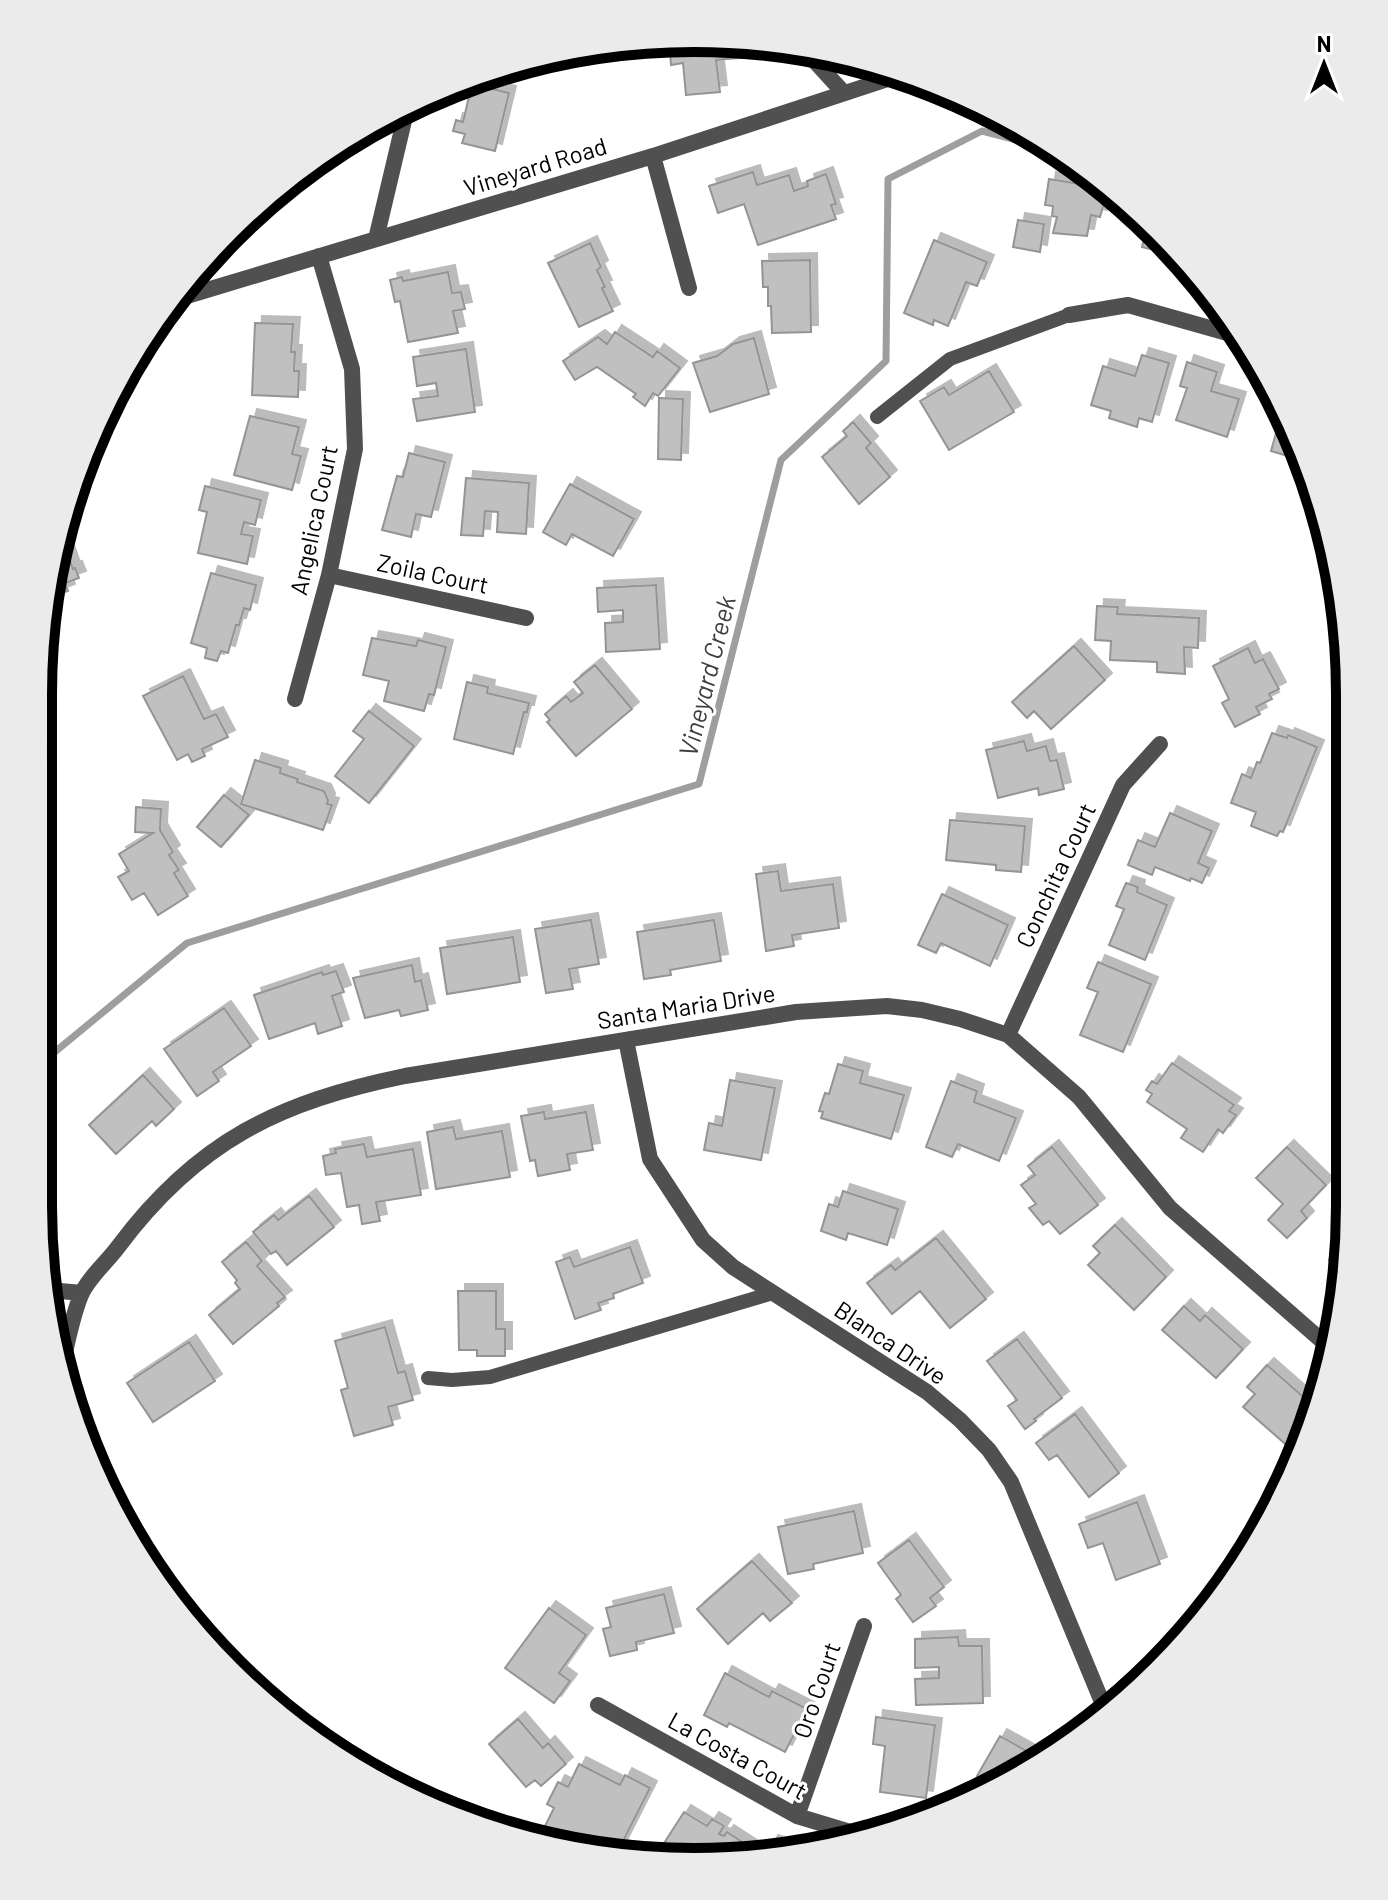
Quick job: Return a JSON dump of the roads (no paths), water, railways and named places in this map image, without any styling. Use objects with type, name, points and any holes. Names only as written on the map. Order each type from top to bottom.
[{"type":"street","points":[[817,64],[843,92]]},
{"type":"street","name":"Vineyard Road","points":[[192,294],[653,156],[881,80]]},
{"type":"street","points":[[376,239],[404,121]]},
{"type":"street","points":[[653,156],[689,288]]},
{"type":"street","name":"Angelica Court","points":[[295,699],[329,575],[355,449],[352,369],[319,256]]},
{"type":"street","points":[[1069,315],[1128,305],[1224,332]]},
{"type":"street","name":"Zoila Court","points":[[329,575],[526,618]]},
{"type":"street","name":"Conchita Court","points":[[1008,1035],[1123,785],[1160,744]]},
{"type":"street","name":"Santa Maria Drive","points":[[67,1345],[82,1293],[144,1213],[224,1142],[269,1117],[357,1086],[796,1012],[887,1006],[935,1013],[1008,1035],[1079,1097],[1170,1208],[1322,1341]]},
{"type":"street","name":"Blanca Drive","points":[[626,1040],[650,1159],[703,1240],[733,1267],[927,1392],[989,1450],[1011,1482],[1102,1701]]},
{"type":"street","points":[[57,1291],[82,1293]]},
{"type":"street","name":"Oro Court","points":[[797,1816],[864,1626]]},
{"type":"street","name":"La Costa Court","points":[[598,1705],[797,1816],[844,1830]]},
{"type":"lane","points":[[877,417],[950,359],[1069,315]]},
{"type":"lane","points":[[428,1378],[490,1377],[773,1293]]},
{"type":"waterway","name":"Vineyard Creek","points":[[52,1052],[187,943],[699,784],[781,460],[886,361],[888,179],[982,131],[1020,141]]}]
